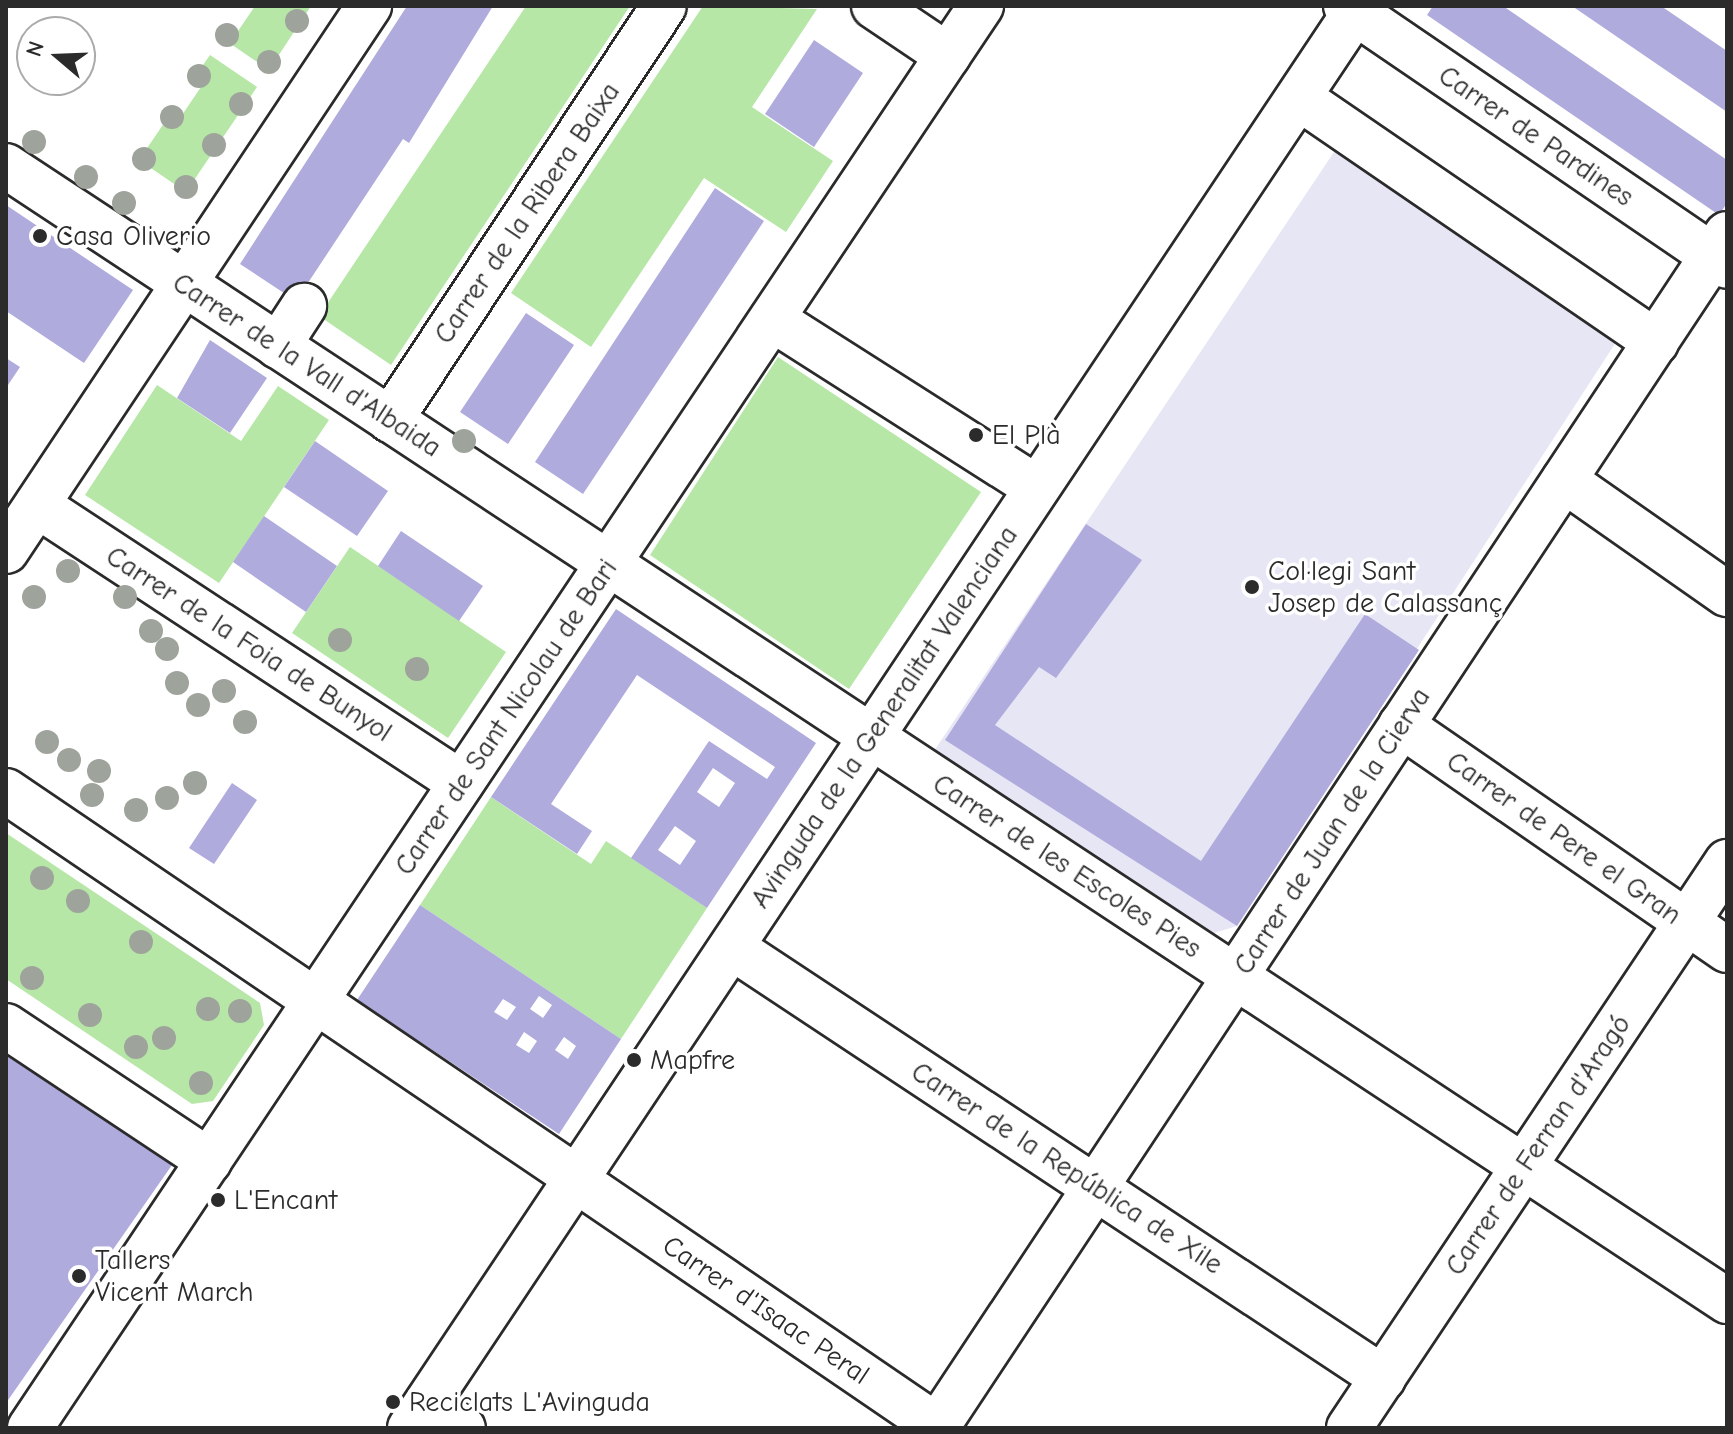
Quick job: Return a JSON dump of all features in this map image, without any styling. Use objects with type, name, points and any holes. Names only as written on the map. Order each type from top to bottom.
[{"type":"street","points":[[6,551],[369,6]]},
{"type":"street","name":"Carrer de la Ribera Baixa","points":[[379,430],[664,6]]},
{"type":"street","points":[[874,6],[948,56]]},
{"type":"street","name":"Carrer de Sant Nicolau de Bari","points":[[30,1428],[981,6]]},
{"type":"street","name":"Avinguda de la Generalitat Valenciana","points":[[440,1425],[586,1185],[881,743],[1317,110],[1364,11]]},
{"type":"street","name":"Avinguda de la Generalitat Valenciana","points":[[586,1185],[751,960],[1037,488],[1364,11]]},
{"type":"street","name":"Carrer de Pardines","points":[[1364,11],[1722,252]]},
{"type":"street","points":[[1317,110],[1656,342]]},
{"type":"street","name":"Carrer de la Vall d'Albaida","points":[[6,166],[278,346],[379,430],[608,563]]},
{"type":"street","name":"Carrer de Juan de la Cierva","points":[[937,1427],[1656,342],[1722,252]]},
{"type":"street","points":[[278,346],[304,306]]},
{"type":"street","points":[[772,319],[1037,488]]},
{"type":"street","points":[[1564,480],[1727,594]]},
{"type":"street","name":"Carrer de la Foia de Bunyol","points":[[37,505],[248,623],[461,783]]},
{"type":"street","name":"Carrer de les Escoles Pies","points":[[608,563],[1727,1301]]},
{"type":"street","name":"Carrer de Pere el Gran","points":[[1401,725],[1727,950]]},
{"type":"street","name":"Carrer d'Isaac Peral","points":[[6,791],[937,1427]]},
{"type":"street","name":"Carrer de Ferran d'Aragó","points":[[1349,1428],[1727,862]]},
{"type":"street","name":"Carrer de la República de Xile","points":[[751,960],[1383,1378]]},
{"type":"street","points":[[6,1026],[209,1161]]},
{"type":"shaded area","name":"Col·legi Sant Josep de Calassanç","points":[[1340,143],[1622,333],[1237,926],[1214,933],[934,751]]},
{"type":"green space","points":[[255,6],[311,6],[269,70],[222,38],[228,29],[236,34]]},
{"type":"green space","points":[[526,6],[630,6],[391,365],[319,316]]},
{"type":"green space","points":[[703,6],[817,9],[752,107],[833,161],[786,232],[704,178],[591,347],[511,293]]},
{"type":"green space","points":[[210,55],[257,87],[186,192],[139,160],[173,110],[182,115],[203,84],[194,78]]},
{"type":"green space","points":[[778,357],[981,492],[849,689],[650,555]]},
{"type":"green space","points":[[157,385],[241,441],[278,386],[329,420],[219,583],[85,495]]},
{"type":"green space","points":[[350,547],[506,652],[448,738],[292,633]]},
{"type":"green space","points":[[491,797],[591,864],[606,841],[707,908],[621,1039],[420,905]]},
{"type":"green space","points":[[6,833],[260,1003],[264,1025],[213,1101],[192,1104],[6,979]]},
{"type":"building","points":[[407,6],[493,6],[409,143],[403,139],[296,301],[240,264]]},
{"type":"building","points":[[1433,6],[1503,6],[1727,160],[1727,203],[1719,215],[1427,15]]},
{"type":"building","points":[[1572,6],[1661,6],[1727,51],[1727,112]]},
{"type":"building","points":[[814,40],[863,73],[814,147],[765,114]]},
{"type":"building","points":[[715,188],[764,221],[583,494],[535,462]]},
{"type":"building","points":[[6,205],[133,290],[84,363],[6,311]]},
{"type":"building","points":[[526,313],[574,345],[508,444],[460,412]]},
{"type":"building","points":[[210,340],[267,378],[230,433],[177,398]]},
{"type":"building","points":[[6,358],[20,367],[6,388]]},
{"type":"building","points":[[315,441],[388,491],[357,536],[284,487]]},
{"type":"building","points":[[264,516],[337,566],[306,612],[233,562]]},
{"type":"building","points":[[1086,524],[1142,560],[1056,678],[1039,667],[995,725],[1201,861],[1365,614],[1419,650],[1237,926],[945,740]]},
{"type":"building","points":[[401,531],[483,586],[459,621],[378,566]]},
{"type":"building","points":[[616,609],[816,743],[707,908],[631,858],[709,741],[767,779],[775,767],[637,675],[551,804],[592,831],[577,854],[491,797]],"holes":[[[713,768],[735,783],[719,807],[697,792]],[[675,826],[696,841],[680,865],[658,850]]]},
{"type":"building","points":[[232,783],[257,800],[214,864],[189,848]]},
{"type":"building","points":[[420,905],[621,1039],[559,1134],[357,1000]],"holes":[[[539,996],[552,1005],[543,1018],[530,1009]],[[503,999],[516,1007],[507,1020],[494,1012]],[[524,1032],[537,1041],[529,1053],[516,1045]],[[564,1037],[576,1046],[568,1059],[555,1050]]]},
{"type":"building","points":[[6,1055],[172,1165],[6,1403]]},
{"type":"place","name":"Casa Oliverio","points":[[40,236]]},
{"type":"place","name":"El Plà","points":[[976,435]]},
{"type":"place","name":"Col·legi Sant Josep de Calassanç","points":[[1252,587]]},
{"type":"place","name":"Mapfre","points":[[634,1060]]},
{"type":"place","name":"L'Encant","points":[[218,1200]]},
{"type":"place","name":"Tallers Vicent March","points":[[79,1276]]},
{"type":"place","name":"Reciclats L'Avinguda","points":[[393,1402]]}]
